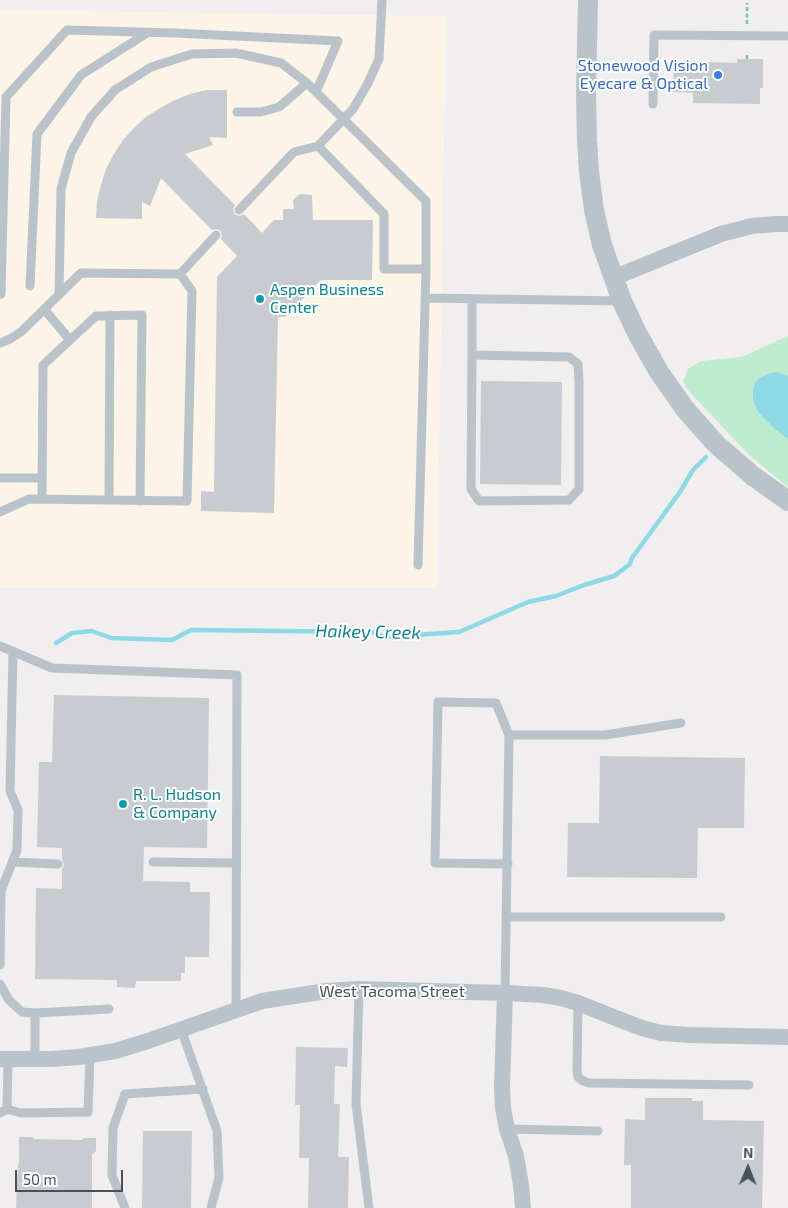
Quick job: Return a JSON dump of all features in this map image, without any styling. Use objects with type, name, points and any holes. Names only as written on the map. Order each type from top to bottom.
[{"type":"street","points":[[588,0],[586,94],[589,172],[594,210],[602,246],[622,301],[659,372],[685,409],[716,444],[753,476],[788,501]]},
{"type":"street","points":[[613,278],[721,234],[752,226],[788,224]]},
{"type":"street","name":"West Tacoma Street","points":[[4,1059],[51,1060],[115,1051],[262,1001],[326,990],[543,995],[578,1003],[642,1028],[661,1032],[689,1035],[788,1036]]},
{"type":"street","points":[[504,993],[503,1108],[507,1129],[516,1156],[523,1208]]},
{"type":"lane","points":[[239,210],[294,152],[318,146],[353,109],[379,59],[382,0]]},
{"type":"lane","points":[[1,294],[6,97],[66,30],[338,41],[316,92]]},
{"type":"lane","points":[[30,286],[37,134],[81,75],[147,33]]},
{"type":"lane","points":[[653,104],[654,35],[788,36]]},
{"type":"lane","points":[[59,295],[61,189],[70,153],[91,117],[115,90],[151,67],[192,54],[236,53],[281,62],[316,92],[426,201],[418,565]]},
{"type":"lane","points":[[237,112],[261,112],[279,106],[306,84]]},
{"type":"lane","points":[[318,146],[384,214],[384,268],[426,269]]},
{"type":"lane","points":[[0,343],[22,331],[81,273],[180,274],[216,235]]},
{"type":"lane","points":[[0,512],[29,499],[187,501],[192,291],[180,274]]},
{"type":"lane","points":[[425,298],[622,301]]},
{"type":"lane","points":[[472,299],[471,490],[479,501],[569,500],[579,490],[578,364],[568,357],[472,355]]},
{"type":"lane","points":[[44,309],[70,340]]},
{"type":"lane","points":[[109,500],[110,315]]},
{"type":"lane","points":[[42,499],[44,365],[96,316],[142,315],[140,501]]},
{"type":"lane","points":[[0,478],[42,478]]},
{"type":"lane","points":[[0,646],[52,668],[237,675],[236,1010]]},
{"type":"lane","points":[[0,965],[1,891],[17,850],[18,810],[10,791],[13,651]]},
{"type":"lane","points":[[504,993],[508,864],[509,735],[496,703],[438,702],[435,863],[508,864]]},
{"type":"lane","points":[[509,735],[605,735],[681,723]]},
{"type":"lane","points":[[12,862],[58,864]]},
{"type":"lane","points":[[153,862],[236,863]]},
{"type":"lane","points":[[506,917],[721,916]]},
{"type":"lane","points":[[0,984],[9,1000],[22,1012],[108,1009]]},
{"type":"lane","points":[[359,990],[356,1104],[369,1208]]},
{"type":"lane","points":[[578,1003],[577,1071],[578,1077],[583,1081],[589,1083],[749,1086]]},
{"type":"lane","points":[[35,1013],[35,1059]]},
{"type":"lane","points":[[181,1029],[217,1131],[219,1178],[211,1208]]},
{"type":"lane","points":[[4,1059],[3,1111],[21,1113],[88,1112],[90,1056]]},
{"type":"lane","points":[[125,1208],[112,1175],[113,1128],[125,1094],[203,1089]]},
{"type":"lane","points":[[507,1129],[598,1131]]},
{"type":"path","points":[[747,3],[747,26]]},
{"type":"path","points":[[747,54],[747,59]]},
{"type":"shaded area","points":[[0,10],[446,16],[437,588],[0,588]]},
{"type":"green space","points":[[788,336],[788,487],[750,456],[686,388],[683,381],[688,369],[701,361],[742,357]]},
{"type":"water","points":[[777,372],[788,376],[788,439],[758,412],[753,400],[755,383],[761,377]]},
{"type":"building","name":"Stonewood Vision Eyecare & Optical","points":[[737,59],[763,59],[763,88],[760,88],[760,104],[693,103],[693,93],[673,92],[674,61],[737,63]]},
{"type":"building","name":"Aspen Business Center","points":[[207,90],[227,90],[227,138],[209,137],[213,145],[185,154],[235,205],[233,209],[235,215],[240,216],[244,214],[262,233],[274,220],[283,220],[283,209],[294,209],[293,200],[300,194],[312,195],[313,220],[373,220],[372,280],[321,280],[285,317],[278,317],[274,513],[201,511],[201,491],[214,492],[217,277],[237,256],[221,239],[221,231],[217,229],[212,230],[161,178],[150,206],[142,202],[142,219],[96,218],[97,201],[106,169],[123,140],[146,117],[160,108],[190,94]]},
{"type":"building","points":[[481,381],[562,382],[561,485],[480,484]]},
{"type":"building","name":"R. L. Hudson & Company","points":[[54,695],[209,698],[207,848],[144,847],[143,881],[190,882],[190,892],[210,892],[209,957],[185,957],[185,973],[181,973],[181,981],[136,981],[135,988],[117,987],[117,980],[35,979],[36,888],[62,889],[62,869],[64,865],[62,848],[37,847],[39,762],[52,762]]},
{"type":"building","points":[[600,756],[745,758],[744,828],[698,828],[697,878],[567,877],[568,823],[599,823]]},
{"type":"building","points":[[296,1047],[348,1048],[347,1067],[335,1066],[334,1104],[340,1104],[338,1157],[349,1157],[348,1208],[308,1208],[309,1158],[299,1158],[300,1105],[295,1105]]},
{"type":"building","points":[[645,1098],[692,1098],[692,1101],[703,1101],[703,1120],[764,1121],[762,1208],[631,1208],[631,1165],[624,1165],[625,1119],[645,1120]]},
{"type":"building","points":[[143,1131],[192,1131],[191,1208],[142,1208]]},
{"type":"building","points":[[19,1137],[81,1140],[84,1138],[96,1138],[96,1151],[92,1154],[92,1208],[16,1208]]},
{"type":"waterway","name":"Haikey Creek","points":[[56,643],[72,633],[92,631],[111,638],[172,640],[191,630],[372,632],[385,637],[459,632],[528,602],[556,596],[614,576],[630,564],[632,558],[680,492],[693,470],[706,457]]},
{"type":"place","name":"Stonewood Vision Eyecare & Optical","points":[[718,75]]},
{"type":"place","name":"Aspen Business Center","points":[[260,299]]},
{"type":"place","name":"R. L. Hudson & Company","points":[[123,804]]}]
